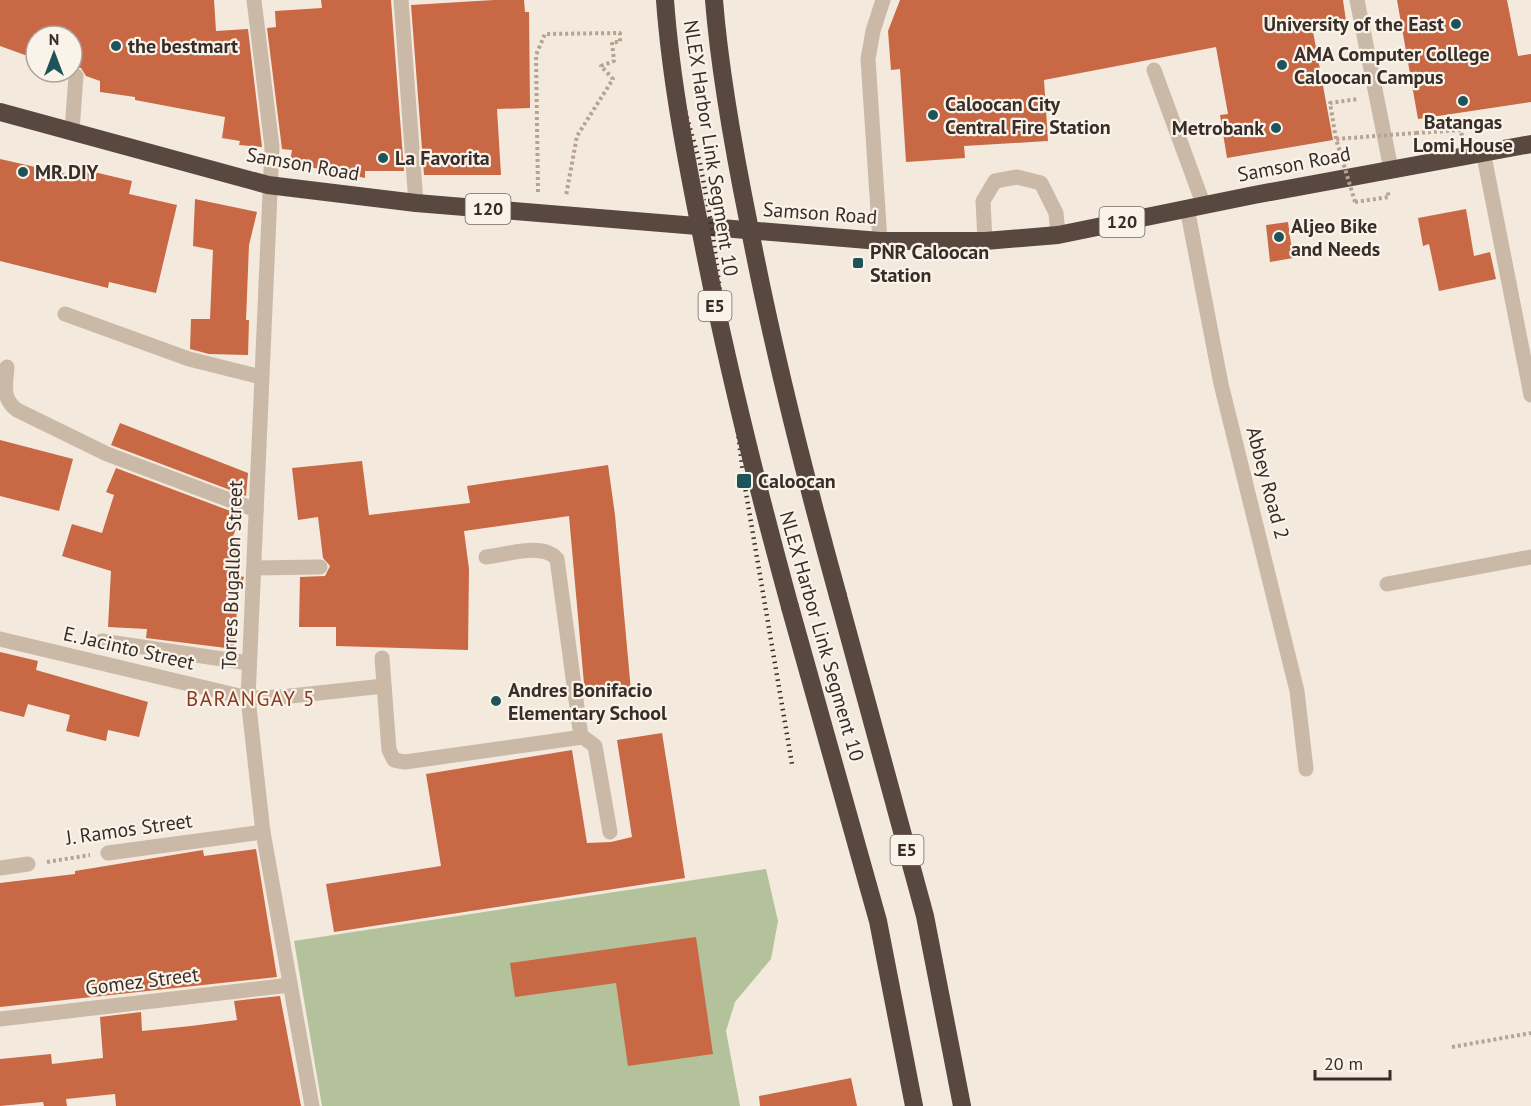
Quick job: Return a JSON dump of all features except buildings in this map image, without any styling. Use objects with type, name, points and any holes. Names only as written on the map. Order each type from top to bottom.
[{"type":"highway","name":"NLEX Harbor Link Segment 10","points":[[665,0],[687,162],[749,460],[878,921],[914,1106]]},
{"type":"highway","name":"NLEX Harbor Link Segment 10","points":[[714,0],[733,145],[764,302],[797,449],[925,916],[962,1106]]},
{"type":"highway","name":"Samson Road","points":[[0,112],[268,185],[416,203],[880,241],[986,241],[1058,235],[1483,151],[1531,144]]},
{"type":"street","name":"Torres Bugallon Street","points":[[254,0],[271,130],[248,698],[263,832],[312,1106]]},
{"type":"street","points":[[401,0],[416,203]]},
{"type":"street","points":[[880,241],[868,59],[873,31],[883,0]]},
{"type":"street","points":[[1357,0],[1391,169]]},
{"type":"street","name":"Abbey Road 2","points":[[1154,70],[1196,207],[1221,384],[1297,691],[1306,769]]},
{"type":"street","points":[[72,130],[75,84]]},
{"type":"street","points":[[1483,151],[1531,395]]},
{"type":"street","points":[[986,241],[983,201],[995,181],[1017,177],[1041,183],[1056,213],[1058,235]]},
{"type":"street","points":[[65,314],[189,359],[261,377]]},
{"type":"street","points":[[7,367],[5,396],[8,403],[17,410],[107,454],[256,510]]},
{"type":"street","points":[[486,557],[540,550],[552,554],[557,559],[581,737]]},
{"type":"street","points":[[1387,584],[1531,557]]},
{"type":"street","points":[[254,568],[320,567]]},
{"type":"street","name":"E. Jacinto Street","points":[[0,639],[248,698],[281,697],[384,686]]},
{"type":"street","points":[[102,641],[249,663]]},
{"type":"street","points":[[382,658],[388,750],[390,755],[399,762],[581,737],[595,746],[610,832]]},
{"type":"street","name":"J. Ramos Street","points":[[108,853],[263,832]]},
{"type":"street","points":[[0,868],[28,864]]},
{"type":"street","name":"Gomez Street","points":[[0,1019],[290,985]]},
{"type":"path","points":[[539,213],[536,55],[545,33],[620,33],[620,42],[612,42],[614,61],[602,66],[613,79],[578,136],[562,215]]},
{"type":"path","points":[[1377,96],[1330,103],[1336,137],[1355,202],[1389,197]]},
{"type":"path","points":[[1336,137],[1461,130]]},
{"type":"path","name":"J. Ramos Street","points":[[28,864],[108,853]]},
{"type":"path","points":[[1452,1047],[1531,1033]]},
{"type":"green space","points":[[766,869],[778,921],[771,959],[735,1002],[726,1031],[740,1106],[322,1106],[294,941]]},
{"type":"railway","points":[[661,0],[678,87],[700,163],[712,228],[744,481],[792,764]]},
{"type":"place","name":"University of the East","points":[[1456,24]]},
{"type":"place","name":"the bestmart","points":[[116,46]]},
{"type":"place","name":"AMA Computer College Caloocan Campus","points":[[1282,65]]},
{"type":"place","name":"Batangas Lomi House","points":[[1463,101]]},
{"type":"place","name":"Caloocan City Central Fire Station","points":[[933,115]]},
{"type":"place","name":"Metrobank","points":[[1276,128]]},
{"type":"place","name":"La Favorita","points":[[383,158]]},
{"type":"place","name":"MR.DIY","points":[[23,172]]},
{"type":"place","name":"Aljeo Bike and Needs","points":[[1279,237]]},
{"type":"place","name":"PNR Caloocan Station","points":[[858,263]]},
{"type":"place","name":"Caloocan","points":[[744,481]]},
{"type":"place","name":"Andres Bonifacio Elementary School","points":[[496,701]]},
{"type":"district","name":"BARANGAY 5","points":[[251,699]]}]
